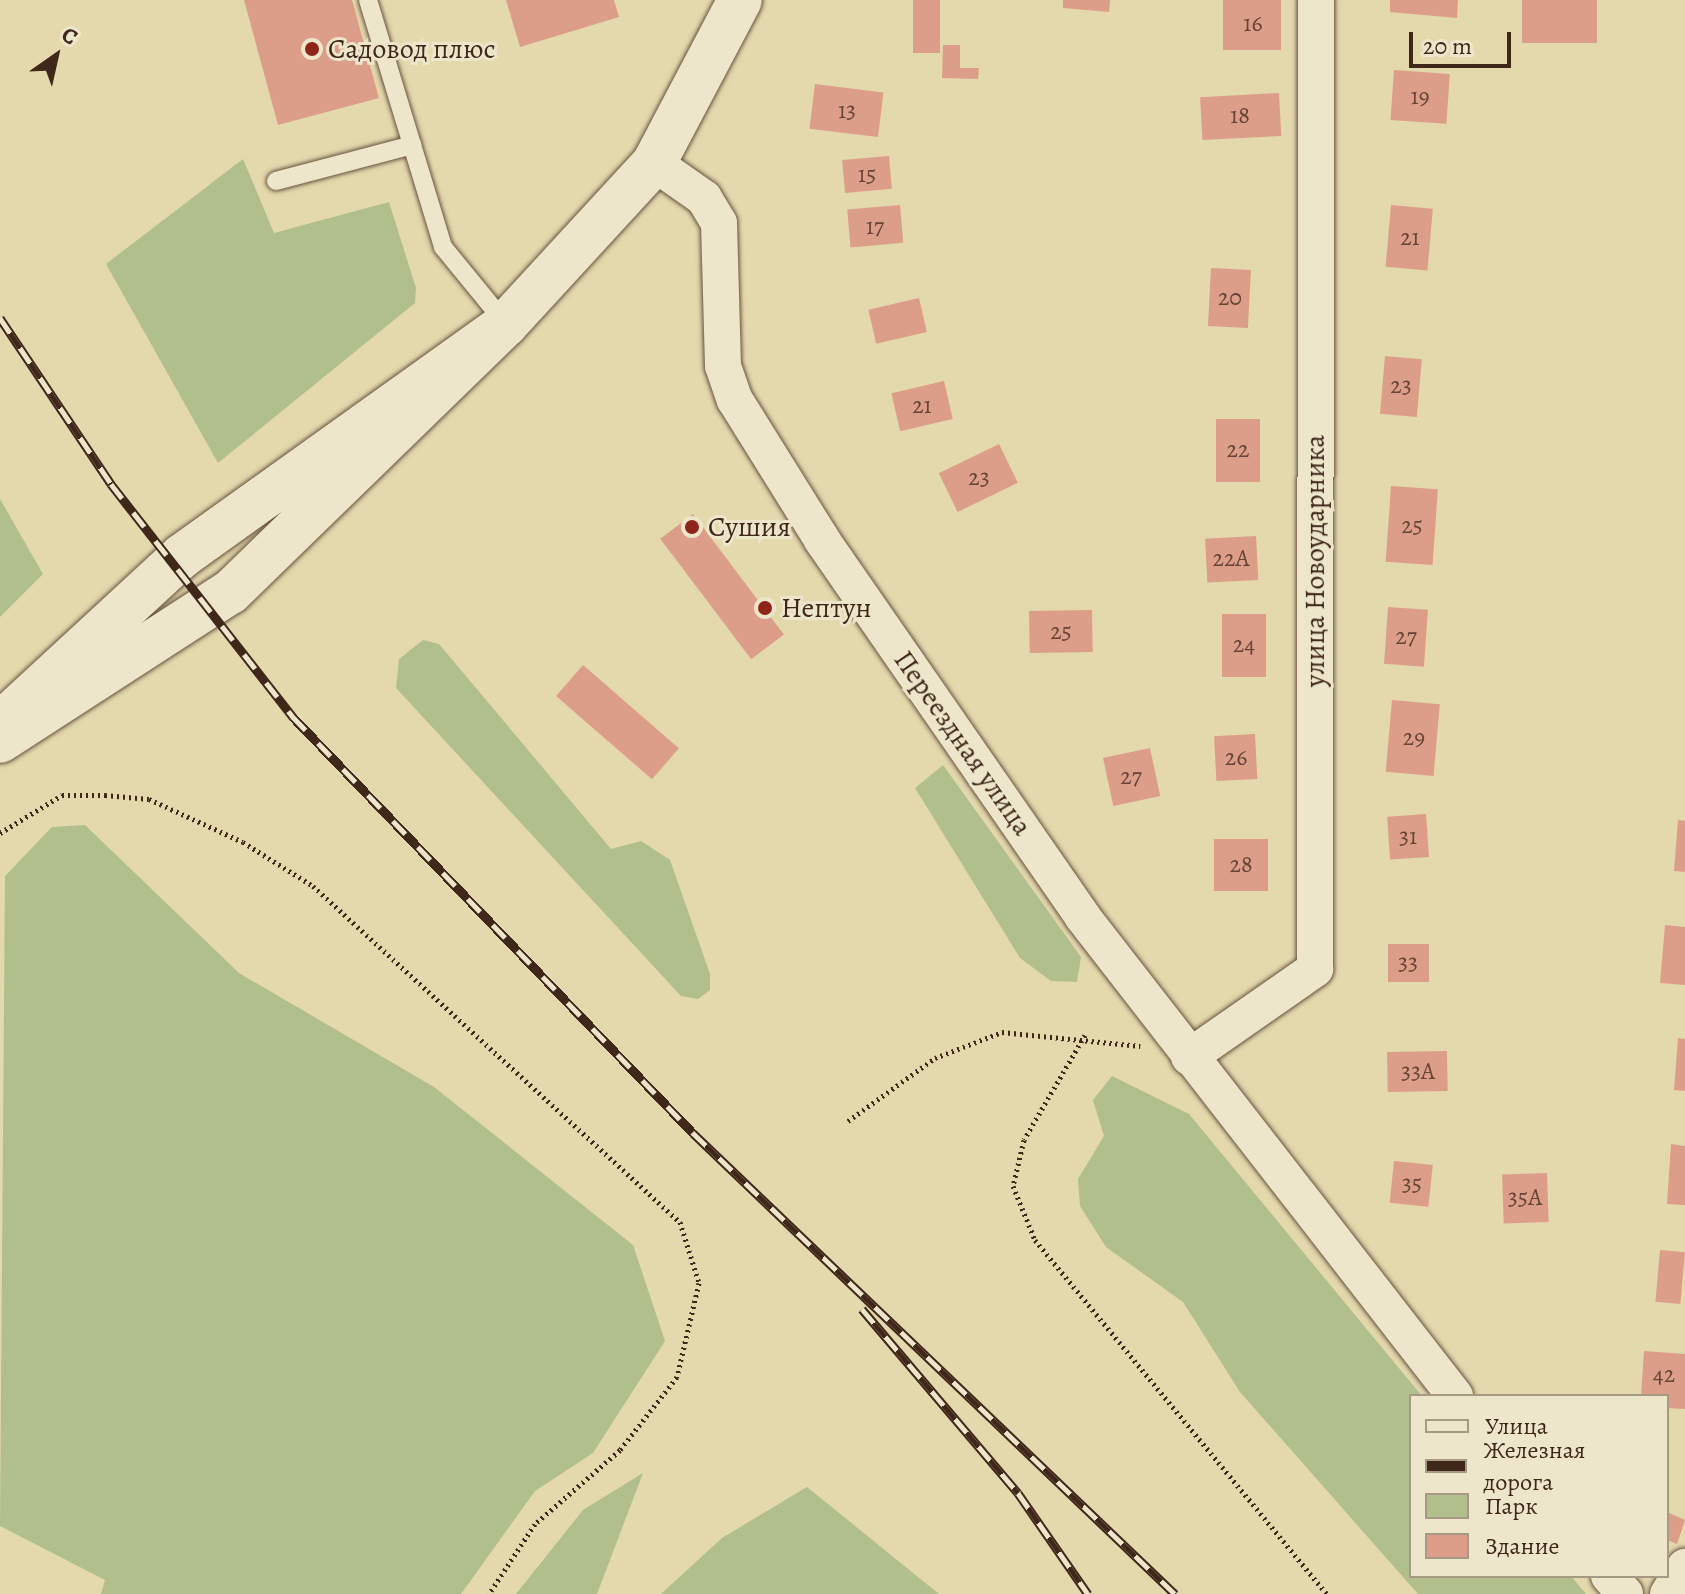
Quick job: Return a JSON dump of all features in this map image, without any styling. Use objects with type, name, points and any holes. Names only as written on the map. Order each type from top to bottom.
[{"type":"street","points":[[0,741],[230,592],[506,324],[654,163],[740,0]]},
{"type":"street","name":"улица Новоударника","points":[[1188,1056],[1315,969],[1316,0]]},
{"type":"street","name":"Переездная улица","points":[[654,163],[704,198],[719,223],[721,352],[735,400],[1073,903],[1188,1056],[1453,1394]]},
{"type":"street","points":[[0,724],[182,556],[506,324]]},
{"type":"street","points":[[1668,1594],[1685,1567]]},
{"type":"street","points":[[1611,1578],[1625,1594]]},
{"type":"lane","points":[[368,0],[443,247],[506,324]]},
{"type":"lane","points":[[276,181],[412,145]]},
{"type":"path","points":[[0,833],[62,795],[105,795],[149,799],[243,842],[313,886],[680,1222],[699,1283],[677,1377],[620,1450],[535,1524],[489,1594]]},
{"type":"path","points":[[848,1121],[935,1058],[1002,1032],[1085,1035],[1188,1056]]},
{"type":"path","points":[[1085,1035],[1024,1140],[1013,1186],[1035,1240],[1327,1594]]},
{"type":"green space","points":[[243,159],[274,233],[389,202],[416,288],[415,303],[218,463],[106,264]]},
{"type":"green space","points":[[0,499],[43,574],[0,617]]},
{"type":"green space","points":[[423,640],[439,644],[611,849],[641,841],[670,860],[710,974],[710,990],[698,999],[681,996],[396,688],[399,659]]},
{"type":"green space","points":[[943,765],[1081,957],[1077,982],[1051,981],[1020,958],[915,788]]},
{"type":"green space","points":[[85,825],[239,973],[434,1087],[633,1245],[665,1341],[593,1453],[535,1491],[461,1594],[101,1594],[105,1580],[0,1526],[5,876],[52,827]]},
{"type":"green space","points":[[1112,1076],[1189,1114],[1420,1394],[1409,1394],[1409,1578],[1573,1578],[1586,1594],[1418,1594],[1240,1392],[1183,1302],[1106,1247],[1080,1206],[1078,1179],[1104,1136],[1093,1100]]},
{"type":"green space","points":[[643,1473],[597,1594],[516,1594],[583,1510]]},
{"type":"green space","points":[[807,1487],[939,1594],[661,1594],[722,1538]]},
{"type":"building","name":"Садовод плюс","points":[[244,0],[352,0],[379,98],[278,125]]},
{"type":"building","points":[[506,0],[614,0],[619,17],[520,47]]},
{"type":"building","points":[[913,0],[940,0],[940,53],[913,53]]},
{"type":"building","points":[[1063,0],[1110,0],[1109,12],[1063,8]]},
{"type":"building","points":[[1223,0],[1281,0],[1281,50],[1223,50]]},
{"type":"building","points":[[1390,0],[1458,0],[1457,18],[1390,12]]},
{"type":"building","points":[[1522,0],[1597,0],[1597,43],[1522,43]]},
{"type":"building","points":[[943,45],[960,45],[960,68],[979,68],[978,79],[942,78]]},
{"type":"building","points":[[1394,70],[1450,74],[1446,124],[1391,120]]},
{"type":"building","points":[[815,84],[883,92],[878,137],[810,129]]},
{"type":"building","points":[[1279,93],[1281,136],[1202,140],[1200,97]]},
{"type":"building","points":[[889,156],[892,189],[845,193],[842,160]]},
{"type":"building","points":[[900,205],[903,243],[851,247],[847,210]]},
{"type":"building","points":[[1391,205],[1433,209],[1427,270],[1386,267]]},
{"type":"building","points":[[1211,268],[1251,270],[1248,328],[1208,326]]},
{"type":"building","points":[[919,298],[927,332],[876,344],[868,310]]},
{"type":"building","points":[[1385,356],[1422,359],[1417,417],[1380,414]]},
{"type":"building","points":[[944,381],[953,419],[900,431],[891,393]]},
{"type":"building","points":[[1216,419],[1260,419],[1260,482],[1216,482]]},
{"type":"building","points":[[999,444],[1018,483],[958,512],[939,473]]},
{"type":"building","points":[[1391,486],[1438,489],[1433,565],[1386,562]]},
{"type":"building","points":[[693,514],[784,635],[751,659],[660,539]]},
{"type":"building","points":[[1256,536],[1258,580],[1207,583],[1205,539]]},
{"type":"building","points":[[1388,607],[1428,610],[1424,667],[1384,664]]},
{"type":"building","points":[[1092,610],[1093,652],[1030,653],[1029,611]]},
{"type":"building","points":[[1222,614],[1266,614],[1266,677],[1222,677]]},
{"type":"building","points":[[583,665],[679,748],[652,779],[556,696]]},
{"type":"building","points":[[1392,700],[1440,704],[1434,776],[1386,772]]},
{"type":"building","points":[[1255,734],[1257,779],[1216,781],[1214,736]]},
{"type":"building","points":[[1150,748],[1160,796],[1113,806],[1103,758]]},
{"type":"building","points":[[1426,814],[1429,857],[1390,860],[1387,817]]},
{"type":"building","points":[[1678,820],[1685,821],[1685,872],[1674,871]]},
{"type":"building","points":[[1214,839],[1268,839],[1268,891],[1214,891]]},
{"type":"building","points":[[1665,925],[1685,927],[1685,985],[1660,983]]},
{"type":"building","points":[[1388,944],[1429,944],[1429,982],[1388,982]]},
{"type":"building","points":[[1678,1038],[1685,1039],[1685,1091],[1674,1090]]},
{"type":"building","points":[[1447,1051],[1448,1091],[1388,1092],[1387,1052]]},
{"type":"building","points":[[1671,1144],[1685,1146],[1685,1205],[1667,1204]]},
{"type":"building","points":[[1394,1161],[1433,1165],[1428,1207],[1390,1203]]},
{"type":"building","points":[[1547,1173],[1549,1222],[1504,1224],[1502,1175]]},
{"type":"building","points":[[1660,1250],[1685,1252],[1680,1304],[1655,1302]]},
{"type":"building","points":[[1644,1351],[1685,1354],[1685,1409],[1669,1408],[1669,1394],[1641,1394]]},
{"type":"building","points":[[1669,1513],[1685,1520],[1677,1544],[1669,1541]]},
{"type":"railway","points":[[0,318],[111,484],[293,717],[693,1133],[1175,1594]]},
{"type":"railway","points":[[862,1309],[1018,1493],[1088,1594]]},
{"type":"place","name":"Садовод плюс","points":[[312,49]]},
{"type":"place","name":"Сушия","points":[[692,527]]},
{"type":"place","name":"Нептун","points":[[765,608]]}]
